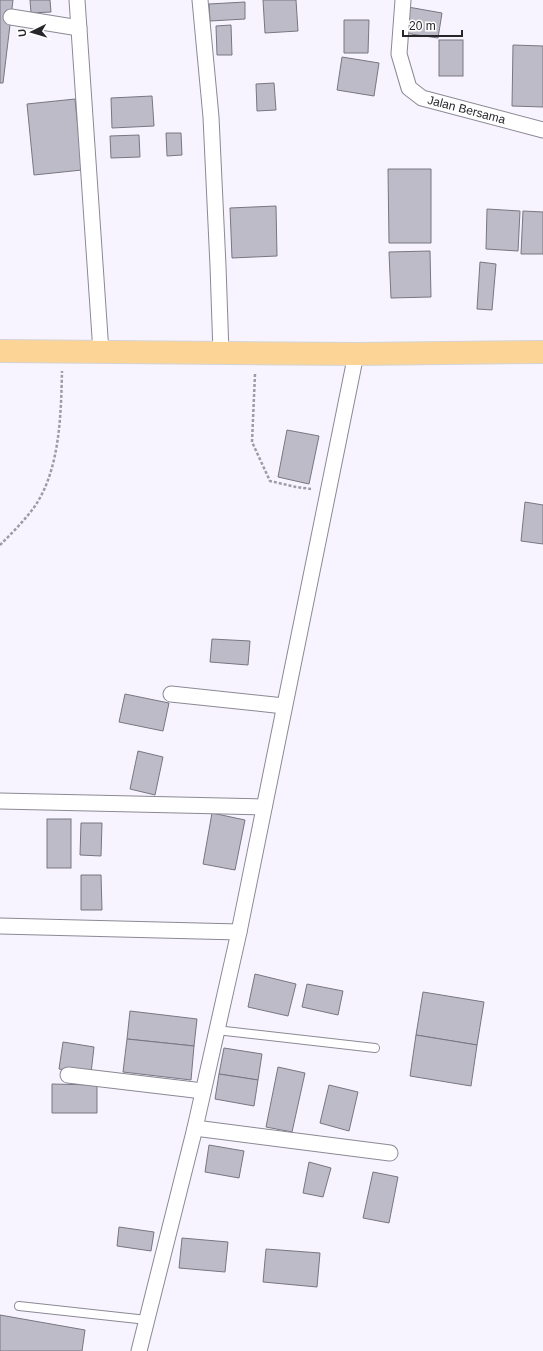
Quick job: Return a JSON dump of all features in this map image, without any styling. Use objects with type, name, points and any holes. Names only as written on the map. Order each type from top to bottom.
[{"type":"highway","points":[[0,351],[356,354],[543,352]]},
{"type":"street","points":[[77,0],[101,352]]},
{"type":"street","points":[[200,0],[211,117],[218,266],[220,353]]},
{"type":"street","name":"Jalan Bersama","points":[[403,0],[399,54],[409,88],[422,98],[543,130]]},
{"type":"street","points":[[11,17],[79,28]]},
{"type":"street","points":[[139,1351],[195,1128],[239,932],[327,491],[356,354]]},
{"type":"street","points":[[171,694],[284,706]]},
{"type":"street","points":[[0,801],[264,807]]},
{"type":"street","points":[[0,926],[239,932]]},
{"type":"street","points":[[68,1076],[203,1091]]},
{"type":"street","points":[[195,1128],[390,1153]]},
{"type":"lane","points":[[216,1030],[375,1048]]},
{"type":"lane","points":[[19,1306],[147,1320]]},
{"type":"path","points":[[0,545],[16,529],[35,506],[43,492],[50,474],[61,400],[63,352]]},
{"type":"path","points":[[256,353],[252,442],[270,481],[296,488],[327,491]]},
{"type":"building","points":[[0,0],[13,0],[3,83],[0,83]]},
{"type":"building","points":[[30,0],[50,0],[51,12],[31,13]]},
{"type":"building","points":[[263,0],[296,0],[298,31],[265,33]]},
{"type":"building","points":[[245,2],[245,19],[210,21],[209,4]]},
{"type":"building","points":[[408,7],[442,13],[438,38],[404,33]]},
{"type":"building","points":[[344,20],[369,20],[368,53],[344,53]]},
{"type":"building","points":[[231,25],[232,55],[217,55],[216,26]]},
{"type":"building","points":[[439,40],[463,40],[463,76],[439,76]]},
{"type":"building","points":[[513,45],[543,46],[543,107],[512,106]]},
{"type":"building","points":[[342,57],[379,63],[374,96],[337,90]]},
{"type":"building","points":[[274,83],[276,110],[257,111],[256,84]]},
{"type":"building","points":[[152,96],[154,126],[112,128],[111,98]]},
{"type":"building","points":[[75,99],[82,170],[34,175],[27,104]]},
{"type":"building","points":[[166,133],[181,133],[182,155],[167,156]]},
{"type":"building","points":[[139,135],[140,157],[111,158],[110,136]]},
{"type":"building","points":[[388,169],[431,169],[431,243],[389,243]]},
{"type":"building","points":[[276,206],[277,256],[232,258],[230,208]]},
{"type":"building","points":[[487,209],[520,211],[518,251],[486,249]]},
{"type":"building","points":[[523,211],[543,212],[543,254],[521,254]]},
{"type":"building","points":[[430,251],[431,297],[391,298],[389,252]]},
{"type":"building","points":[[480,262],[496,264],[492,310],[477,309]]},
{"type":"building","points":[[287,430],[319,436],[309,484],[278,477]]},
{"type":"building","points":[[525,502],[543,505],[543,544],[521,541]]},
{"type":"building","points":[[212,639],[250,641],[248,665],[210,662]]},
{"type":"building","points":[[125,694],[169,703],[163,731],[119,722]]},
{"type":"building","points":[[138,751],[163,757],[155,795],[130,789]]},
{"type":"building","points":[[212,813],[245,820],[235,870],[203,864]]},
{"type":"building","points":[[47,819],[71,819],[71,868],[47,868]]},
{"type":"building","points":[[81,823],[102,823],[101,856],[80,855]]},
{"type":"building","points":[[81,875],[101,875],[102,910],[81,910]]},
{"type":"building","points":[[255,974],[296,984],[288,1016],[248,1007]]},
{"type":"building","points":[[307,984],[343,991],[338,1015],[302,1007]]},
{"type":"building","points":[[423,992],[484,1002],[477,1045],[416,1035]]},
{"type":"building","points":[[130,1011],[197,1019],[194,1046],[127,1039]]},
{"type":"building","points":[[416,1035],[477,1045],[471,1086],[410,1076]]},
{"type":"building","points":[[127,1039],[194,1046],[191,1080],[123,1072]]},
{"type":"building","points":[[63,1042],[94,1047],[91,1073],[59,1069]]},
{"type":"building","points":[[224,1048],[262,1054],[258,1080],[219,1074]]},
{"type":"building","points":[[278,1067],[305,1073],[292,1132],[266,1127]]},
{"type":"building","points":[[219,1074],[258,1080],[254,1106],[215,1099]]},
{"type":"building","points":[[52,1084],[97,1085],[97,1113],[52,1113]]},
{"type":"building","points":[[329,1085],[358,1092],[349,1131],[320,1123]]},
{"type":"building","points":[[209,1145],[244,1151],[239,1178],[205,1172]]},
{"type":"building","points":[[309,1162],[331,1168],[323,1197],[303,1193]]},
{"type":"building","points":[[373,1172],[398,1177],[389,1223],[363,1218]]},
{"type":"building","points":[[119,1227],[154,1232],[151,1251],[117,1246]]},
{"type":"building","points":[[182,1238],[228,1242],[225,1272],[179,1268]]},
{"type":"building","points":[[266,1249],[320,1253],[317,1287],[263,1282]]},
{"type":"building","points":[[0,1315],[85,1330],[82,1351],[0,1351]]}]
